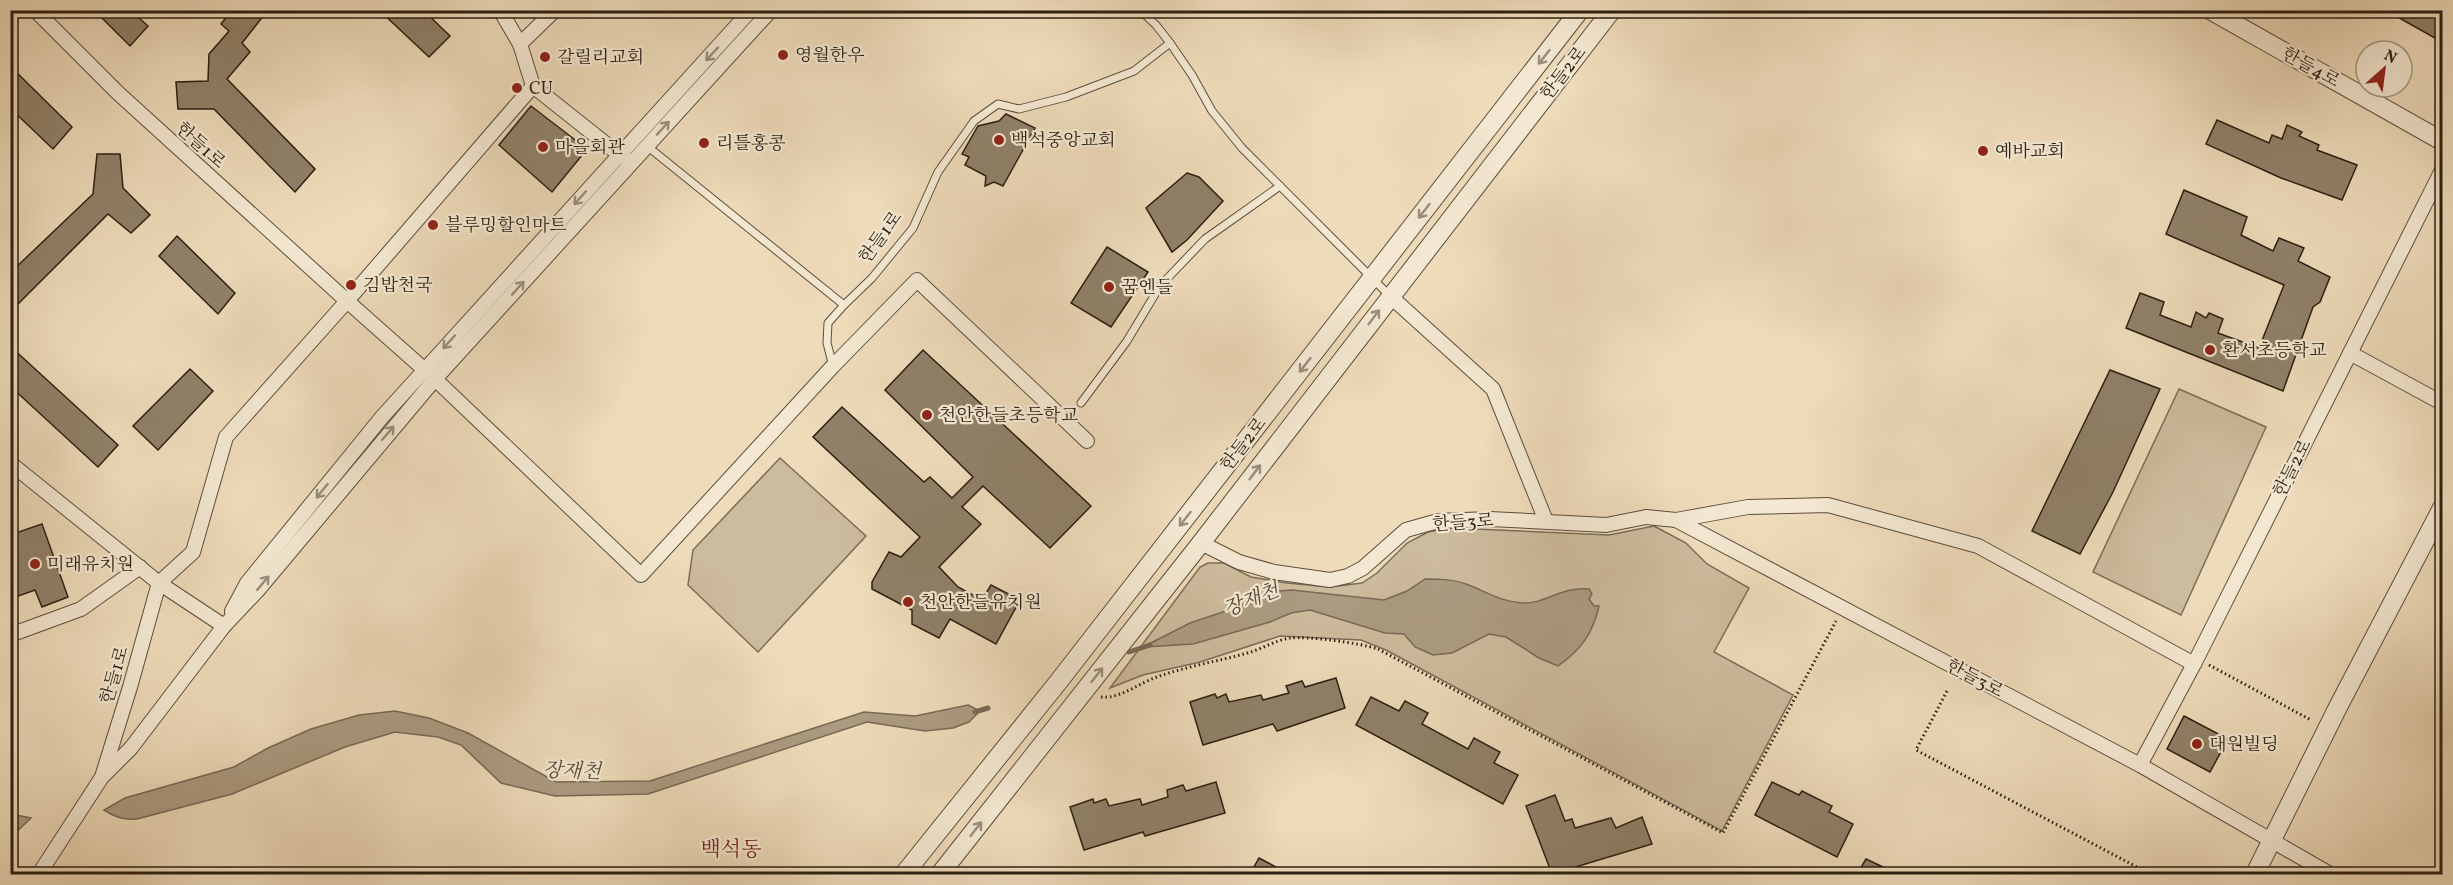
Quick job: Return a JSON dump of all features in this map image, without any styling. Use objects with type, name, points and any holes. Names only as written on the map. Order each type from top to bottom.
[{"type":"street","name":"한들1로","points":[[35,10],[118,93],[430,375]]},
{"type":"street","points":[[500,10],[520,44],[534,86],[625,158]]},
{"type":"street","points":[[520,44],[555,10]]},
{"type":"street","name":"한들1로","points":[[39,874],[102,777],[131,748],[224,626],[258,590],[430,375],[625,158],[751,10]]},
{"type":"street","name":"한들1로","points":[[625,158],[646,146],[771,10]]},
{"type":"street","name":"한들2로","points":[[904,874],[1059,681],[1580,10]]},
{"type":"street","name":"한들2로","points":[[939,874],[1201,543],[1612,10]]},
{"type":"street","name":"한들4로","points":[[2210,10],[2442,141]]},
{"type":"street","points":[[159,583],[192,552],[226,437],[347,302],[534,86]]},
{"type":"street","name":"한들2로","points":[[2140,765],[2195,661],[2442,170]]},
{"type":"street","points":[[430,375],[641,575],[833,366],[917,280],[1087,441]]},
{"type":"street","points":[[1390,296],[1493,389],[1546,521]]},
{"type":"street","points":[[2350,353],[2442,403]]},
{"type":"street","points":[[10,463],[159,583],[224,626]]},
{"type":"street","name":"한들3로","points":[[1201,543],[1239,562],[1274,572],[1330,579],[1348,576],[1363,568],[1406,530],[1438,521],[1490,519],[1606,525],[1646,517],[1676,520],[1748,507],[1828,505],[1978,546],[2195,661]]},
{"type":"street","points":[[2255,874],[2327,728],[2442,508]]},
{"type":"street","name":"한들3로","points":[[1676,520],[2140,765],[2331,874]]},
{"type":"street","points":[[10,635],[81,609],[140,567]]},
{"type":"street","name":"한들1로","points":[[102,777],[159,583]]},
{"type":"lane","points":[[1140,10],[1170,43],[1212,111],[1242,148],[1390,296]]},
{"type":"lane","name":"한들1로","points":[[833,366],[827,343],[828,323],[844,304],[872,278],[913,228],[938,172],[974,121],[998,105],[1020,109],[1066,97],[1134,71],[1170,43]]},
{"type":"lane","points":[[646,146],[844,304]]},
{"type":"lane","points":[[1081,403],[1127,340],[1160,286],[1205,239],[1280,186]]},
{"type":"path","points":[[1082,694],[1108,698],[1158,676],[1251,652],[1290,638],[1364,644],[1378,649],[1723,833],[1842,608]]},
{"type":"path","points":[[2195,661],[2327,728]]},
{"type":"path","points":[[1947,691],[1916,750],[2150,874]]},
{"type":"shaded area","points":[[2179,389],[2266,427],[2181,615],[2093,572]]},
{"type":"shaded area","points":[[780,458],[866,536],[758,652],[688,585],[693,550]]},
{"type":"shaded area","points":[[1654,526],[1686,543],[1707,564],[1749,588],[1714,652],[1793,695],[1722,831],[1386,650],[1361,640],[1280,636],[1200,662],[1143,675],[1110,688],[1200,567],[1208,563],[1224,563],[1251,577],[1329,587],[1362,583],[1377,573],[1407,543],[1428,532],[1453,528],[1609,535]]},
{"type":"shaded area","points":[[1425,579],[1461,582],[1500,598],[1522,603],[1539,601],[1571,590],[1589,589],[1592,594],[1589,599],[1594,606],[1599,606],[1585,640],[1558,666],[1539,658],[1506,637],[1489,634],[1452,653],[1433,655],[1415,647],[1404,634],[1385,633],[1310,610],[1291,613],[1270,622],[1193,644],[1143,647],[1190,623],[1238,607],[1268,592],[1292,590],[1384,600],[1407,591]]},
{"type":"shaded area","points":[[968,705],[980,711],[969,722],[953,728],[925,731],[867,722],[648,794],[555,796],[501,783],[461,745],[438,737],[395,732],[345,747],[232,794],[137,819],[119,818],[104,810],[125,798],[234,767],[268,748],[311,729],[359,715],[395,711],[429,718],[468,733],[556,782],[650,781],[864,712],[915,716]]},
{"type":"shaded area","points":[[10,814],[31,818],[11,837]]},
{"type":"building","points":[[94,10],[130,10],[148,26],[130,46]]},
{"type":"building","points":[[232,10],[268,10],[242,43],[250,52],[227,79],[315,169],[295,192],[214,109],[178,109],[176,82],[208,81],[209,54],[229,31],[221,24]]},
{"type":"building","points":[[379,10],[423,10],[450,36],[429,57]]},
{"type":"building","points":[[2385,10],[2442,10],[2442,42]]},
{"type":"building","points":[[10,66],[72,127],[53,149],[10,108]]},
{"type":"building","name":"마을회관","points":[[531,106],[587,149],[552,192],[499,145]]},
{"type":"building","name":"백석중앙교회","points":[[1006,114],[1035,128],[1003,186],[994,182],[985,186],[986,176],[965,165],[969,157],[962,154],[978,126],[999,121]]},
{"type":"building","points":[[2217,120],[2269,143],[2272,135],[2282,139],[2287,125],[2302,132],[2299,136],[2319,145],[2317,150],[2357,165],[2342,200],[2281,178],[2206,144]]},
{"type":"building","points":[[97,154],[120,154],[123,188],[150,215],[131,233],[108,214],[10,312],[10,273],[93,194]]},
{"type":"building","points":[[1187,173],[1199,177],[1223,201],[1187,240],[1172,252],[1146,208]]},
{"type":"building","points":[[2184,190],[2247,217],[2241,235],[2273,251],[2279,238],[2304,248],[2298,261],[2330,277],[2320,302],[2313,307],[2283,391],[2126,328],[2140,293],[2164,302],[2160,315],[2191,327],[2196,312],[2206,318],[2209,313],[2223,319],[2218,333],[2259,348],[2284,285],[2166,234]]},
{"type":"building","points":[[177,236],[235,293],[218,314],[159,256]]},
{"type":"building","name":"꿈엔들","points":[[1107,247],[1148,272],[1111,327],[1071,303]]},
{"type":"building","points":[[10,346],[118,445],[98,467],[10,386]]},
{"type":"building","points":[[923,350],[1091,506],[1050,548],[983,486],[962,507],[981,524],[939,567],[958,587],[982,600],[991,585],[1020,600],[996,644],[950,619],[939,638],[912,624],[912,610],[872,589],[872,582],[889,552],[901,557],[920,537],[813,437],[842,407],[924,482],[930,477],[952,498],[973,477],[885,390]]},
{"type":"building","points":[[190,369],[213,391],[158,450],[133,426]]},
{"type":"building","points":[[2110,370],[2160,389],[2113,492],[2080,554],[2032,531]]},
{"type":"building","name":"미래유치원","points":[[42,524],[68,597],[42,607],[35,590],[10,599],[10,535]]},
{"type":"building","points":[[1336,678],[1345,708],[1277,731],[1273,724],[1203,745],[1190,702],[1215,694],[1217,698],[1226,694],[1229,702],[1261,695],[1263,700],[1289,693],[1286,686],[1302,681],[1305,687]]},
{"type":"building","points":[[1371,697],[1399,711],[1405,701],[1428,713],[1422,724],[1468,749],[1474,738],[1500,752],[1494,763],[1518,775],[1503,804],[1356,725]]},
{"type":"building","name":"대원빌딩","points":[[2184,716],[2228,739],[2210,772],[2167,749]]},
{"type":"building","points":[[1216,782],[1225,813],[1145,836],[1143,832],[1084,850],[1070,807],[1093,799],[1094,803],[1106,799],[1109,806],[1140,799],[1142,805],[1168,797],[1167,790],[1183,785],[1186,791]]},
{"type":"building","points":[[1772,782],[1799,795],[1802,791],[1832,806],[1829,812],[1853,824],[1837,857],[1755,815]]},
{"type":"building","points":[[1555,795],[1565,821],[1572,819],[1575,828],[1611,818],[1616,828],[1642,817],[1652,844],[1552,874],[1526,806]]},
{"type":"building","points":[[1259,858],[1289,874],[1250,874]]},
{"type":"building","points":[[1866,859],[1898,874],[1857,874]]},
{"type":"waterway","name":"장재천","points":[[1129,652],[1150,645]]},
{"type":"waterway","name":"장재천","points":[[975,712],[988,708]]},
{"type":"place","name":"영월한우","points":[[783,55]]},
{"type":"place","name":"갈릴리교회","points":[[545,57]]},
{"type":"place","name":"CU","points":[[517,88]]},
{"type":"place","name":"백석중앙교회","points":[[999,140]]},
{"type":"place","name":"리틀홍콩","points":[[704,143]]},
{"type":"place","name":"마을회관","points":[[543,147]]},
{"type":"place","name":"예바교회","points":[[1983,151]]},
{"type":"place","name":"블루밍할인마트","points":[[433,225]]},
{"type":"place","name":"김밥천국","points":[[351,285]]},
{"type":"place","name":"꿈엔들","points":[[1109,287]]},
{"type":"place","name":"환서초등학교","points":[[2210,350]]},
{"type":"place","name":"천안한들초등학교","points":[[927,415]]},
{"type":"place","name":"미래유치원","points":[[35,564]]},
{"type":"place","name":"천안한들유치원","points":[[908,602]]},
{"type":"place","name":"대원빌딩","points":[[2197,744]]},
{"type":"district","name":"백석동","points":[[731,849]]}]
